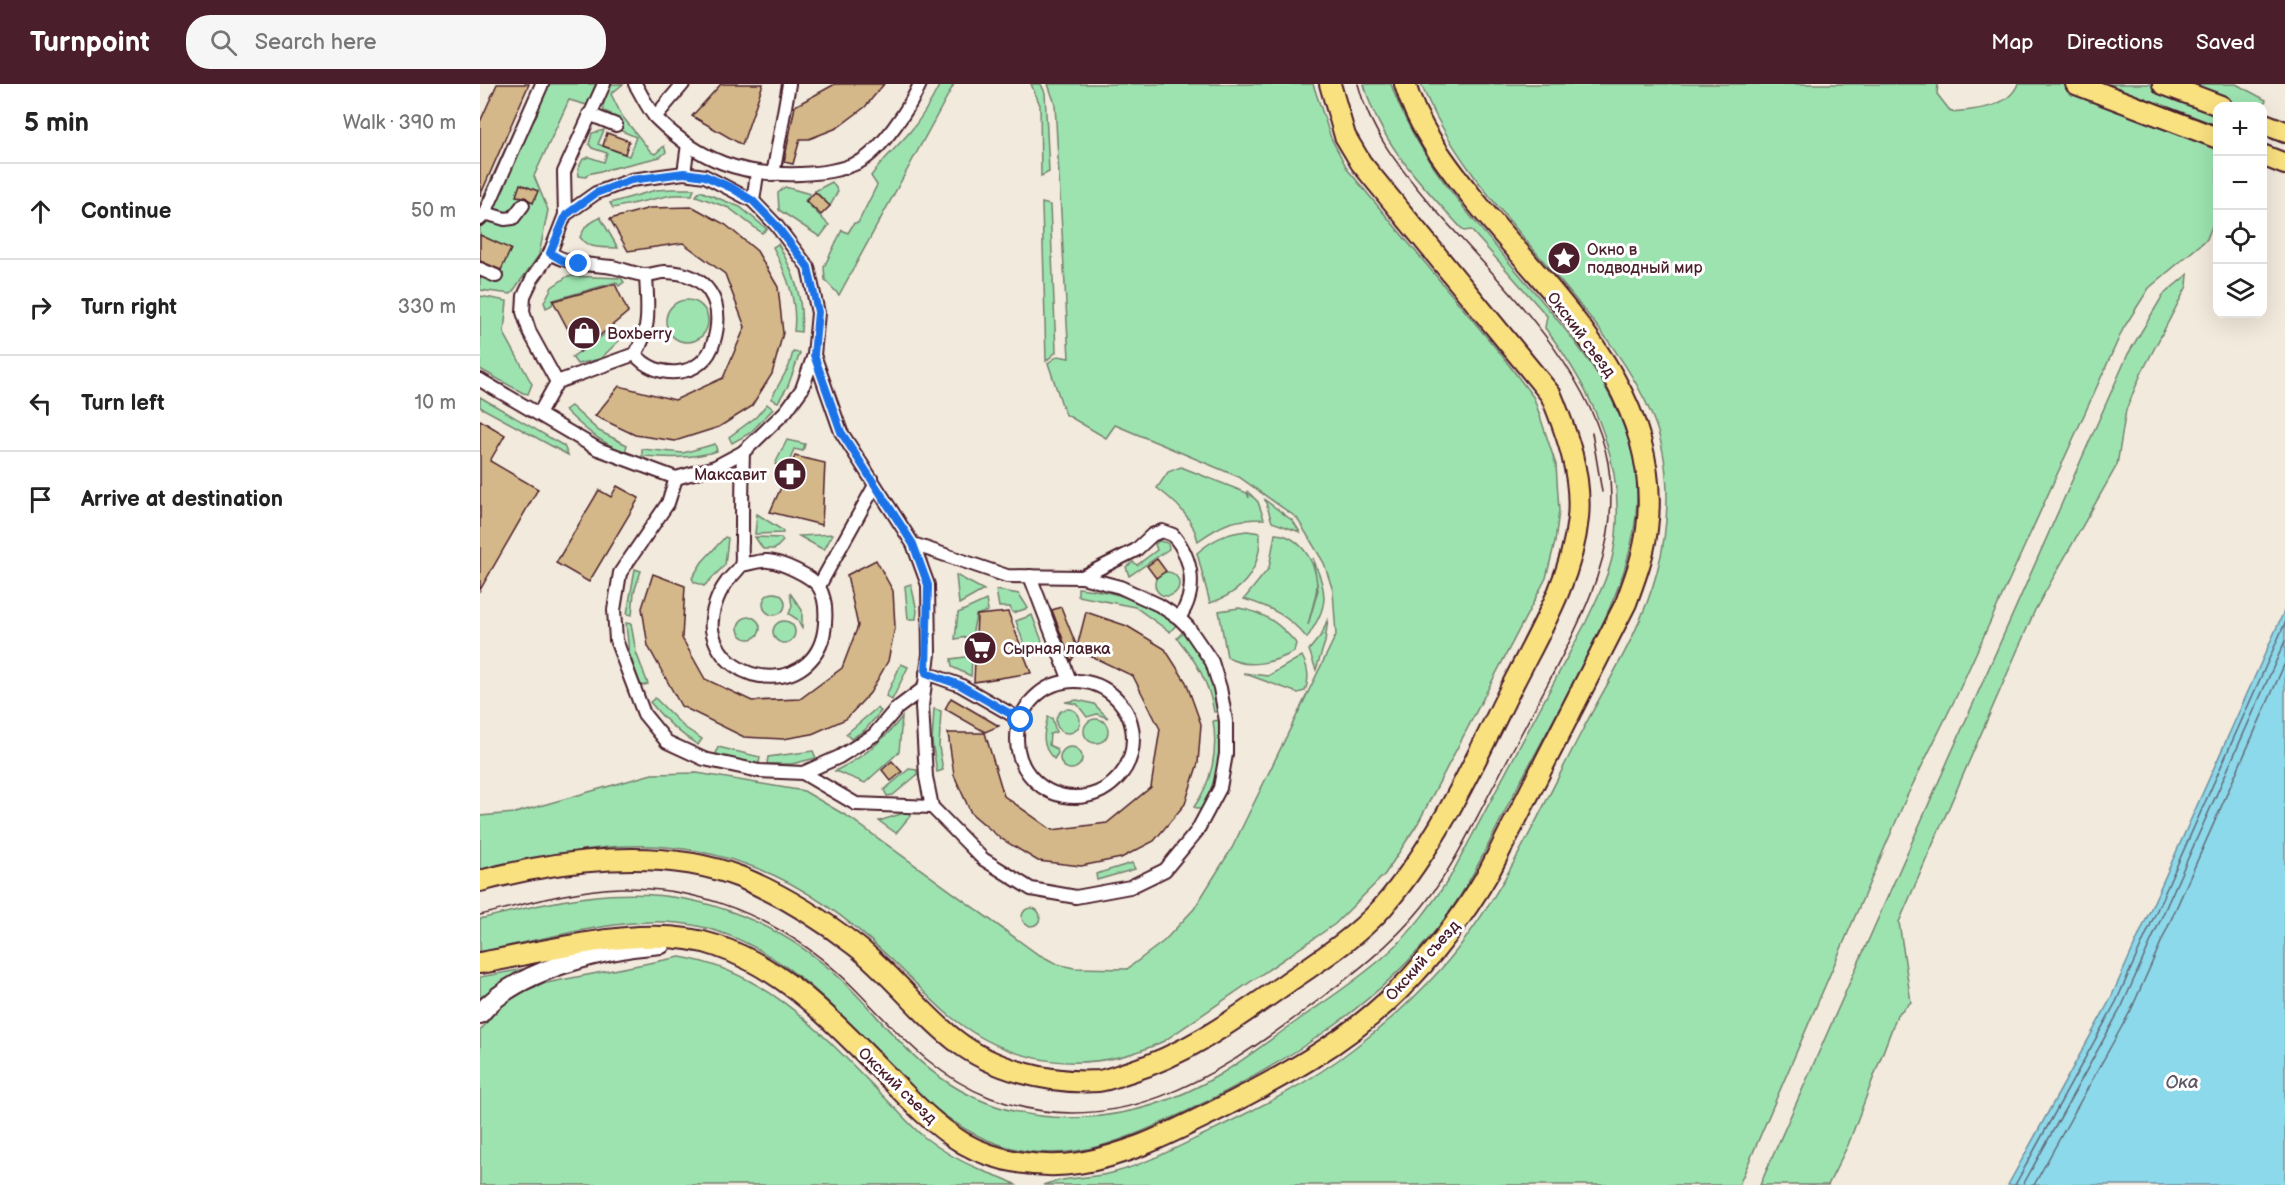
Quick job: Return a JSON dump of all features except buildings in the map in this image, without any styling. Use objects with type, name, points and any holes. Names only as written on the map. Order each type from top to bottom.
[{"type":"main road","points":[[480,881],[529,868],[600,859],[676,862],[738,876],[803,909],[859,948],[957,1041],[1000,1065],[1043,1078],[1100,1081],[1154,1064],[1217,1031],[1330,952],[1378,912],[1414,868],[1446,817],[1560,591],[1572,552],[1578,515],[1576,475],[1569,440],[1551,395],[1361,163],[1345,136],[1330,84]]},
{"type":"main road","name":"Окский съезд","points":[[480,963],[628,939],[672,938],[713,945],[753,961],[805,995],[926,1116],[965,1144],[995,1156],[1050,1165],[1110,1157],[1159,1139],[1242,1098],[1308,1061],[1357,1027],[1397,992],[1468,908],[1489,872],[1626,603],[1641,562],[1647,528],[1648,487],[1644,450],[1633,414],[1617,380],[1593,345],[1435,148],[1413,106],[1405,84]]},
{"type":"main road","points":[[2076,84],[2213,136]]},
{"type":"main road","points":[[2163,84],[2213,103]]},
{"type":"main road","points":[[2267,125],[2285,132]]},
{"type":"main road","points":[[2265,156],[2285,164]]},
{"type":"main road","points":[[480,1014],[490,1001],[536,973],[639,947],[696,941]]},
{"type":"street","points":[[523,205],[513,218],[483,216],[543,84]]},
{"type":"street","points":[[558,382],[530,333],[523,312],[524,296],[532,279],[550,253],[566,215],[564,172],[604,84]]},
{"type":"street","points":[[635,84],[655,117],[688,144],[707,156],[758,174],[773,175],[828,173],[861,161],[904,116],[920,84]]},
{"type":"street","points":[[655,117],[683,84]]},
{"type":"street","points":[[773,175],[789,84]]},
{"type":"street","points":[[589,114],[616,124]]},
{"type":"street","points":[[684,173],[688,144]]},
{"type":"street","points":[[480,380],[598,449],[676,478],[715,466],[743,452],[786,411],[802,389],[814,355],[818,312],[808,267],[776,225],[753,201],[705,176],[684,173],[631,180],[596,193],[566,215]]},
{"type":"street","points":[[753,201],[758,174]]},
{"type":"street","points":[[550,253],[565,262],[613,267],[646,275],[665,272],[691,275],[708,288],[717,309],[718,327],[713,346],[694,368],[682,372],[663,372],[645,366],[635,354]]},
{"type":"street","points":[[480,269],[496,276]]},
{"type":"street","points":[[539,414],[558,382],[635,354],[644,340],[648,322],[646,275]]},
{"type":"street","points":[[814,355],[841,432],[874,487],[913,544],[928,585],[926,673],[922,706],[932,807],[983,859],[1031,888],[1076,897],[1130,887],[1165,870],[1197,831],[1220,788],[1226,754],[1226,721],[1212,662],[1179,618],[1120,587],[1082,577],[1007,576],[913,544]]},
{"type":"street","points":[[741,565],[766,561],[792,567],[819,586],[826,610],[825,636],[813,661],[789,675],[761,677],[738,668],[720,652],[712,629],[714,606],[725,584],[741,565],[743,452]]},
{"type":"street","points":[[676,478],[668,503],[620,573],[614,610],[616,640],[629,680],[644,714],[668,742],[704,759],[759,771],[803,773],[839,757],[874,735],[896,710],[924,688]]},
{"type":"street","points":[[819,586],[874,487]]},
{"type":"street","points":[[1082,577],[1136,550],[1152,535],[1162,531],[1173,535],[1189,563],[1192,587],[1188,605],[1179,618]]},
{"type":"street","points":[[1030,576],[1070,681]]},
{"type":"street","points":[[926,673],[960,685],[1021,720]]},
{"type":"street","points":[[1070,681],[1090,683],[1108,691],[1122,705],[1131,722],[1133,742],[1129,761],[1119,778],[1103,790],[1086,796],[1067,797],[1049,791],[1034,781],[1023,766],[1017,748],[1018,729],[1034,697],[1051,686],[1070,681]]},
{"type":"street","points":[[803,773],[856,804],[932,807]]},
{"type":"green space","points":[[535,84],[596,84],[587,105],[569,100],[534,176],[548,210],[539,255],[511,294],[480,290],[480,204]]},
{"type":"green space","points":[[610,84],[623,84],[611,94],[622,116],[651,152],[655,154],[664,146],[666,152],[660,157],[588,174],[586,177],[579,176],[578,169],[583,159],[589,157],[604,162],[607,153],[592,148],[589,144],[592,133],[604,130],[598,144],[629,156],[636,137],[617,129],[610,118],[611,114],[604,111],[603,106]]},
{"type":"green space","points":[[940,84],[954,84],[839,295],[825,280],[824,267],[842,230],[848,233],[854,223],[858,223],[877,185],[871,176],[918,122]]},
{"type":"green space","points":[[1031,84],[1041,84],[1045,93],[1049,172],[1041,176],[1040,105]]},
{"type":"green space","points":[[1048,84],[1313,84],[1331,138],[1348,170],[1500,353],[1534,398],[1556,465],[1559,511],[1555,542],[1546,578],[1418,823],[1385,874],[1335,924],[1164,1041],[1107,1059],[1078,1062],[1050,1061],[1023,1055],[996,1045],[970,1031],[945,1012],[875,945],[829,907],[777,877],[722,857],[687,849],[620,846],[552,856],[480,873],[480,816],[515,813],[652,774],[697,773],[804,791],[850,818],[1036,953],[1057,964],[1074,968],[1127,969],[1164,941],[1194,909],[1232,848],[1336,635],[1333,591],[1324,563],[1297,518],[1239,477],[1115,425],[1106,438],[1065,414],[1048,363],[1058,356],[1069,358],[1055,104]]},
{"type":"green space","points":[[1364,84],[1391,84],[1404,116],[1440,176],[1590,363],[1620,416],[1633,456],[1637,489],[1635,521],[1629,553],[1619,584],[1593,644],[1462,893],[1443,921],[1417,952],[1388,981],[1325,1032],[1257,1075],[1221,1094],[1124,1138],[1082,1150],[1060,1153],[1016,1149],[978,1136],[962,1127],[916,1091],[816,991],[761,951],[731,936],[699,926],[644,922],[573,932],[480,952],[480,919],[546,904],[578,898],[642,894],[674,897],[706,904],[754,921],[808,952],[844,982],[921,1062],[950,1084],[982,1101],[1015,1111],[1050,1117],[1085,1117],[1120,1113],[1154,1104],[1188,1092],[1219,1075],[1356,980],[1397,945],[1421,918],[1449,879],[1586,622],[1611,563],[1617,523],[1616,493],[1612,463],[1604,434],[1579,379],[1545,328],[1547,316],[1471,230],[1464,231],[1419,181],[1380,126]]},
{"type":"green space","points":[[1421,84],[1938,84],[1937,94],[1951,112],[1989,107],[2006,99],[2018,84],[2236,84],[2266,100],[2265,102],[2213,102],[2213,223],[2207,239],[2149,288],[2123,329],[1957,695],[1907,796],[1739,1185],[1043,1185],[1128,1168],[1161,1155],[1243,1115],[1300,1085],[1336,1062],[1410,1001],[1463,943],[1501,886],[1624,654],[1651,593],[1665,535],[1667,495],[1663,455],[1653,418],[1635,381],[1613,347],[1484,189],[1434,112]]},
{"type":"green space","points":[[832,182],[838,191],[830,206],[815,191]]},
{"type":"green space","points":[[785,187],[810,194],[805,201],[829,225],[820,237],[779,210],[778,193]]},
{"type":"green space","points":[[694,189],[692,195],[672,195],[613,208],[610,203],[656,190]]},
{"type":"green space","points":[[700,191],[740,207],[767,229],[762,233],[729,208],[696,196]]},
{"type":"green space","points":[[1042,203],[1050,205],[1056,352],[1046,361]]},
{"type":"green space","points":[[600,217],[618,248],[592,246],[580,237],[586,226]]},
{"type":"green space","points":[[778,244],[797,286],[802,320],[801,332],[794,331],[793,298],[773,247]]},
{"type":"green space","points":[[2188,274],[2187,286],[2141,374],[2126,410],[2117,465],[2035,610],[1899,922],[1911,1002],[1897,1015],[1848,1145],[1828,1185],[1760,1185],[2128,354],[2163,295]]},
{"type":"green space","points":[[568,276],[621,278],[624,282],[619,286],[616,282],[553,300],[552,305],[546,308],[544,302],[552,287]]},
{"type":"green space","points":[[480,296],[507,301],[504,333],[532,384],[528,394],[480,369]]},
{"type":"green space","points":[[687,300],[695,301],[702,306],[707,313],[707,329],[702,336],[695,341],[687,342],[679,341],[672,336],[667,329],[666,321],[667,313],[672,306],[679,301]]},
{"type":"green space","points":[[615,327],[622,338],[600,359],[577,364],[572,357]]},
{"type":"green space","points":[[793,352],[800,353],[788,386],[778,402],[771,399],[789,366]]},
{"type":"green space","points":[[480,397],[564,446],[568,455],[480,407]]},
{"type":"green space","points":[[767,404],[773,409],[750,433],[732,443],[729,437],[756,417]]},
{"type":"green space","points":[[571,406],[599,431],[627,445],[625,452],[600,440],[579,423],[565,410]]},
{"type":"green space","points":[[787,440],[805,444],[803,451],[794,449],[787,468],[775,464]]},
{"type":"green space","points":[[715,444],[717,451],[689,457],[642,456],[642,449],[683,453]]},
{"type":"green space","points":[[1181,467],[1247,493],[1249,498],[1248,492],[1258,502],[1264,519],[1229,523],[1198,541],[1192,525],[1182,511],[1157,488],[1168,472]]},
{"type":"green space","points":[[1265,500],[1293,521],[1300,532],[1272,522]]},
{"type":"green space","points":[[757,514],[782,530],[783,533],[755,534]]},
{"type":"green space","points":[[1247,531],[1260,533],[1260,546],[1254,568],[1241,586],[1210,603],[1197,553],[1220,538],[1232,533]]},
{"type":"green space","points":[[833,534],[824,550],[799,536]]},
{"type":"green space","points":[[1275,534],[1294,540],[1301,547],[1308,555],[1315,574],[1313,558],[1321,582],[1323,608],[1307,638],[1294,624],[1279,614],[1244,599],[1269,568]],"holes":[[[1316,575],[1318,590],[1308,625],[1316,593]]]},
{"type":"green space","points":[[725,537],[728,538],[725,565],[704,586],[694,582],[692,578],[702,562]]},
{"type":"green space","points":[[755,537],[781,538],[783,541],[775,549],[763,549]]},
{"type":"green space","points":[[1159,541],[1168,543],[1169,549],[1129,576],[1126,567],[1133,562],[1137,565],[1157,550],[1155,544]]},
{"type":"green space","points":[[635,569],[641,571],[634,592],[632,615],[627,614]]},
{"type":"green space","points":[[1167,572],[1175,576],[1179,584],[1175,592],[1167,596],[1159,592],[1155,584],[1159,576]]},
{"type":"green space","points":[[956,575],[984,590],[959,604]]},
{"type":"green space","points":[[911,584],[917,611],[916,619],[908,619],[905,586]]},
{"type":"green space","points":[[1078,588],[1130,599],[1154,610],[1176,625],[1170,632],[1135,607],[1078,596]]},
{"type":"green space","points":[[996,590],[1019,594],[1028,608],[1013,613],[1010,607],[999,607]]},
{"type":"green space","points":[[774,593],[782,596],[785,604],[782,612],[774,615],[766,612],[763,604],[766,596]]},
{"type":"green space","points":[[790,593],[802,610],[802,629],[797,619],[789,614],[792,606]]},
{"type":"green space","points":[[986,600],[988,611],[976,615],[972,636],[955,639],[958,613]]},
{"type":"green space","points":[[1239,608],[1264,616],[1277,624],[1296,643],[1294,652],[1278,659],[1252,664],[1227,657],[1219,611]]},
{"type":"green space","points":[[1032,615],[1045,649],[1027,653],[1016,621]]},
{"type":"green space","points":[[749,617],[757,620],[760,628],[757,636],[749,639],[741,636],[738,628],[741,620]]},
{"type":"green space","points":[[1328,618],[1325,642],[1316,670],[1309,650],[1322,634]]},
{"type":"green space","points":[[784,621],[792,624],[795,632],[792,640],[784,643],[776,640],[773,632],[776,624]]},
{"type":"green space","points":[[626,623],[631,624],[636,652],[648,684],[641,686],[629,653]]},
{"type":"green space","points":[[1184,631],[1208,667],[1222,711],[1214,712],[1201,672],[1177,638]]},
{"type":"green space","points":[[972,656],[971,676],[952,667],[951,659]]},
{"type":"green space","points":[[1302,656],[1308,673],[1305,691],[1298,693],[1243,673],[1268,676]]},
{"type":"green space","points":[[901,664],[908,667],[892,700],[886,696]]},
{"type":"green space","points":[[655,698],[684,727],[702,739],[698,745],[661,715],[650,702]]},
{"type":"green space","points":[[1077,700],[1094,704],[1108,718],[1097,714],[1087,717],[1077,704],[1065,702]]},
{"type":"green space","points":[[877,708],[881,711],[865,730],[851,739],[846,734]]},
{"type":"green space","points":[[934,709],[941,711],[939,747],[943,770],[937,772],[932,741]]},
{"type":"green space","points":[[1068,709],[1077,712],[1080,721],[1077,730],[1068,733],[1059,730],[1056,721],[1059,712]]},
{"type":"green space","points":[[902,717],[899,752],[865,783],[835,771],[872,748]]},
{"type":"green space","points":[[1048,717],[1052,718],[1056,732],[1050,734],[1049,745],[1057,749],[1058,753],[1054,759],[1047,750],[1044,740]]},
{"type":"green space","points":[[1096,719],[1101,720],[1107,726],[1107,736],[1101,742],[1096,743],[1091,742],[1085,736],[1084,731],[1085,726],[1091,720]]},
{"type":"green space","points":[[1221,720],[1218,766],[1201,810],[1194,807],[1205,787],[1212,766],[1215,744],[1213,721]]},
{"type":"green space","points":[[718,747],[760,757],[759,764],[736,761],[716,754]]},
{"type":"green space","points":[[1071,747],[1079,750],[1082,758],[1079,766],[1071,769],[1063,766],[1060,758],[1063,750]]},
{"type":"green space","points":[[813,751],[816,758],[792,764],[767,764],[768,757]]},
{"type":"green space","points":[[909,769],[917,770],[917,775],[893,795],[887,796],[884,790]]},
{"type":"green space","points":[[907,812],[911,815],[896,833],[879,821]]},
{"type":"green space","points":[[1132,863],[1135,869],[1097,880],[1096,874]]},
{"type":"green space","points":[[1031,908],[1037,911],[1040,917],[1037,923],[1031,926],[1025,923],[1022,917],[1025,911]]},
{"type":"green space","points":[[680,957],[711,964],[765,990],[790,1007],[836,1048],[924,1137],[957,1159],[1016,1185],[480,1185],[480,1031],[500,1006],[524,991],[546,983]]},
{"type":"green space","points":[[529,968],[504,981],[480,998],[480,977]]},
{"type":"water","name":"Ока","points":[[2285,609],[2285,1185],[2008,1185],[2110,1000]]},
{"type":"tram line","points":[[480,915],[567,895],[620,888],[654,889],[687,894],[718,903],[749,914],[806,947],[857,991],[918,1052],[952,1078],[991,1098],[1036,1110],[1079,1113],[1120,1108],[1160,1097],[1198,1080],[1272,1034],[1339,985],[1383,948],[1410,922],[1448,869],[1561,659],[1597,578],[1610,522],[1611,493],[1608,463],[1598,427],[1582,392],[1561,358],[1537,325],[1397,163],[1370,118],[1358,84]]},
{"type":"tram line","points":[[2107,84],[2213,125]]},
{"type":"tram line","points":[[2267,137],[2285,143]]},
{"type":"tram line","points":[[1592,433],[1602,492]]},
{"type":"place","name":"Окно в подводный мир","points":[[1564,258]]},
{"type":"place","name":"Boxberry","points":[[584,333]]},
{"type":"place","name":"Максавит","points":[[790,474]]},
{"type":"place","name":"Сырная лавка","points":[[980,648]]},
{"type":"route","points":[[579,264],[565,262],[550,253],[566,215],[596,193],[631,180],[684,173],[705,176],[732,188],[753,201],[792,244],[808,267],[818,312],[814,355],[841,432],[874,487],[913,544],[928,585],[929,654],[926,673],[960,685],[1021,720]]}]
